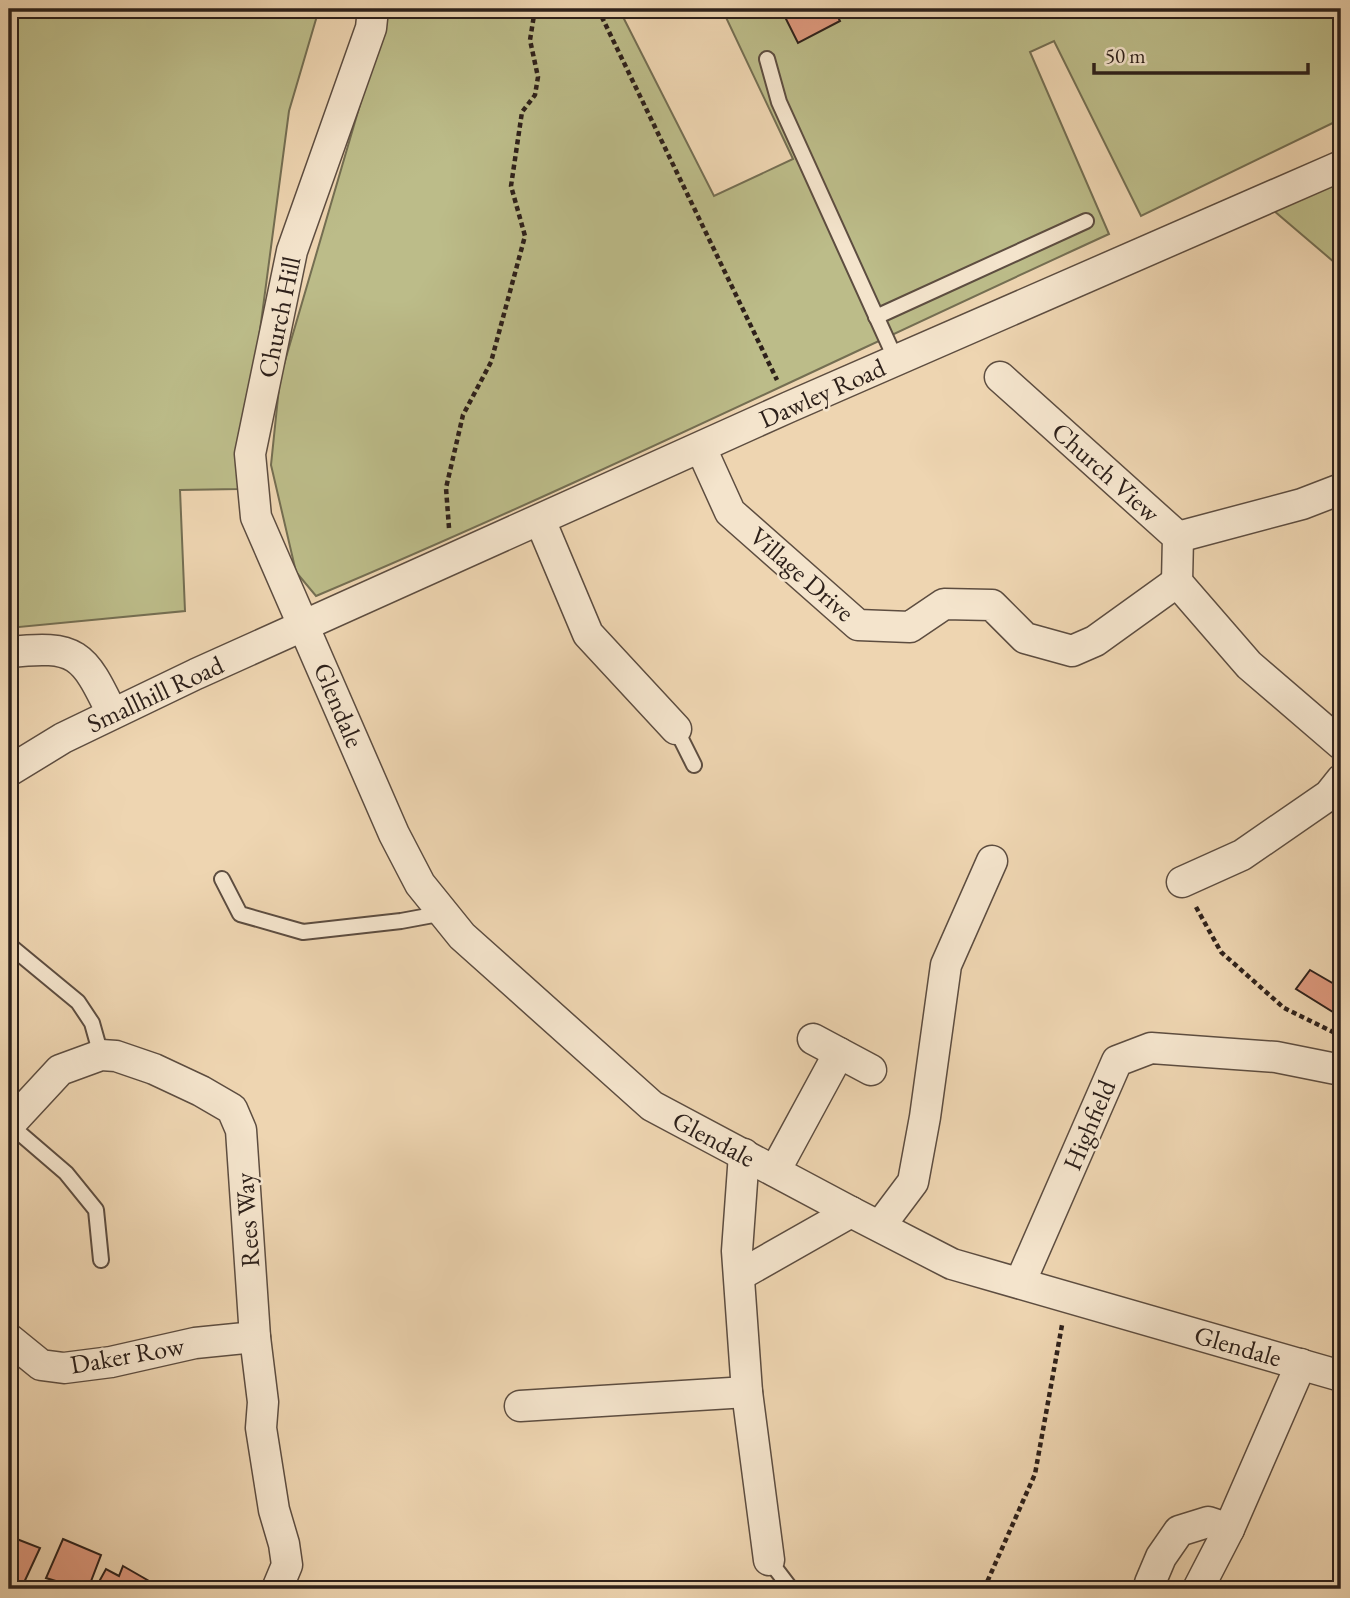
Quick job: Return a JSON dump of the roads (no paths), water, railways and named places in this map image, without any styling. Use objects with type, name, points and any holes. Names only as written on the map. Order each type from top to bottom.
[{"type":"street","name":"Church Hill","points":[[306,626],[256,517],[250,454],[292,251],[371,28],[373,9]]},
{"type":"street","name":"Dawley Road","points":[[306,626],[789,407],[1341,166]]},
{"type":"street","name":"Church View","points":[[1000,377],[1178,537],[1177,582]]},
{"type":"street","name":"Village Drive","points":[[701,448],[730,512],[858,625],[910,627],[944,604],[992,605],[1025,638],[1072,651],[1095,641],[1177,582]]},
{"type":"street","points":[[1178,537],[1302,504],[1341,489]]},
{"type":"street","points":[[540,520],[587,634],[676,729]]},
{"type":"street","points":[[1177,582],[1249,665],[1339,738]]},
{"type":"street","name":"Smallhill Road","points":[[9,771],[111,713],[306,626]]},
{"type":"street","name":"Glendale","points":[[306,626],[394,834],[420,884],[462,936],[652,1106],[952,1264],[1341,1376]]},
{"type":"street","points":[[9,652],[41,649],[72,653],[93,675],[111,713]]},
{"type":"street","points":[[1182,882],[1242,855],[1329,795],[1341,780]]},
{"type":"street","points":[[880,1226],[913,1182],[946,965],[992,861]]},
{"type":"street","points":[[813,1038],[871,1070]]},
{"type":"street","name":"Highfield","points":[[1020,1283],[1117,1061],[1151,1048],[1276,1057],[1341,1070]]},
{"type":"street","points":[[775,1171],[839,1053]]},
{"type":"street","points":[[9,1125],[60,1070],[101,1055]]},
{"type":"street","name":"Rees Way","points":[[101,1055],[116,1056],[154,1069],[201,1091],[232,1109],[241,1130],[255,1337],[263,1402],[261,1428],[274,1510],[287,1565],[277,1589]]},
{"type":"street","points":[[744,1154],[737,1251],[747,1392],[769,1560]]},
{"type":"street","points":[[740,1276],[851,1212]]},
{"type":"street","name":"Daker Row","points":[[9,1339],[41,1365],[64,1368],[111,1362],[195,1343],[255,1337]]},
{"type":"street","points":[[1198,1589],[1229,1529],[1301,1364]]},
{"type":"street","points":[[520,1406],[747,1392]]},
{"type":"street","points":[[1150,1589],[1161,1557],[1179,1531],[1208,1522],[1229,1529]]},
{"type":"lane","points":[[767,59],[779,102],[896,360]]},
{"type":"lane","points":[[876,317],[1086,221]]},
{"type":"lane","points":[[676,729],[694,765]]},
{"type":"lane","points":[[222,879],[240,914],[303,932],[401,921],[444,913]]},
{"type":"lane","points":[[9,945],[78,1002],[92,1023],[101,1055]]},
{"type":"lane","points":[[9,1125],[66,1173],[96,1210],[101,1260]]},
{"type":"lane","points":[[769,1560],[791,1589]]}]
